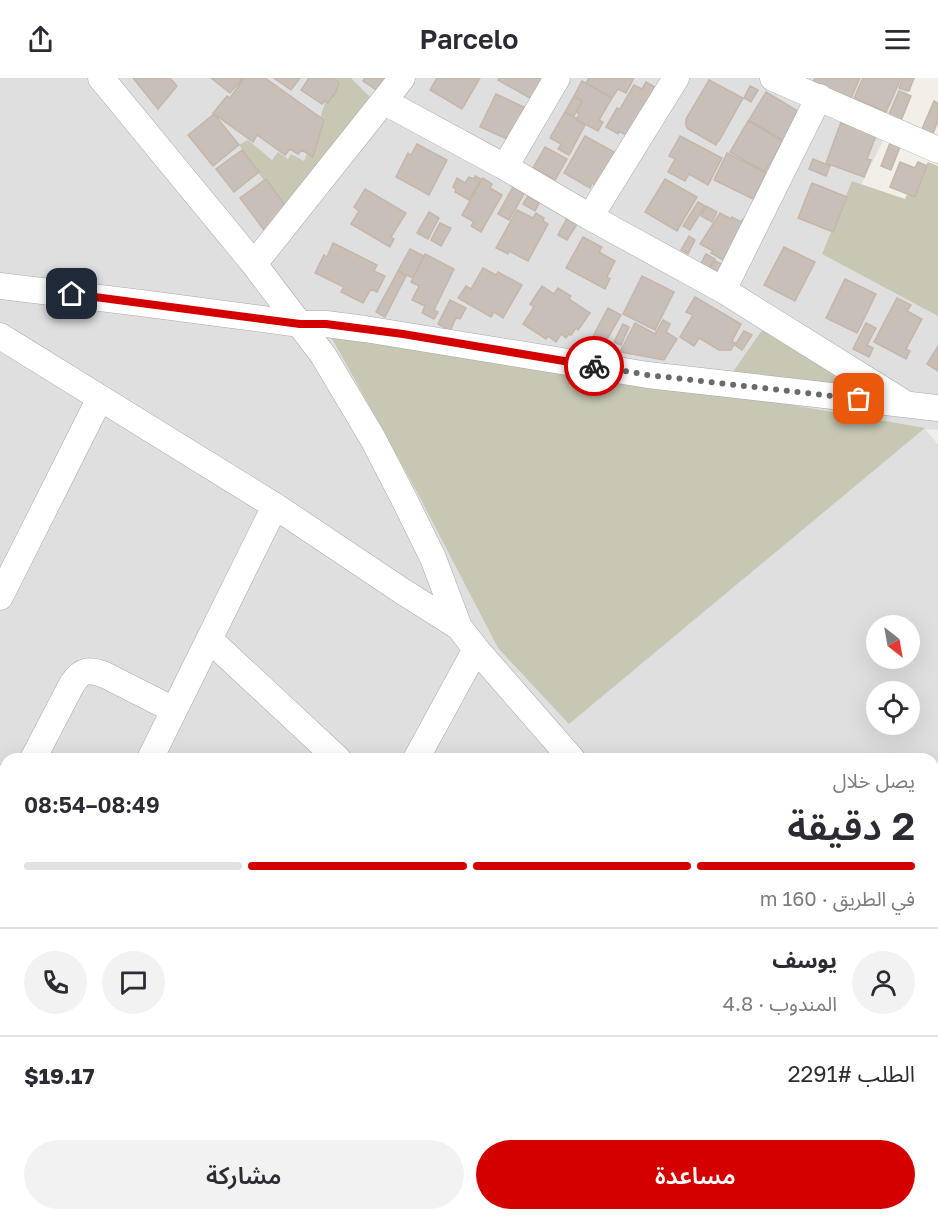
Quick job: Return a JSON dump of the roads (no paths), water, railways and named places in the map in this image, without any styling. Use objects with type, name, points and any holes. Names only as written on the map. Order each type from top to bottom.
[{"type":"street","points":[[101,78],[254,264],[323,355],[378,449],[433,558],[459,627],[567,753]]},
{"type":"street","points":[[254,264],[402,78]]},
{"type":"street","points":[[505,167],[557,78]]},
{"type":"street","points":[[590,217],[676,78]]},
{"type":"street","points":[[773,78],[938,150]]},
{"type":"street","points":[[723,290],[819,97]]},
{"type":"street","points":[[385,102],[723,290],[906,404]]},
{"type":"street","points":[[0,286],[300,324],[326,324],[403,334],[648,375],[938,408]]},
{"type":"street","points":[[0,336],[275,506],[459,627]]},
{"type":"street","points":[[0,597],[100,398]]},
{"type":"street","points":[[153,753],[275,506]]},
{"type":"street","points":[[209,639],[330,753]]},
{"type":"street","points":[[419,753],[476,649]]},
{"type":"street","points":[[36,753],[72,684],[77,677],[87,671],[105,675],[174,710]]}]
